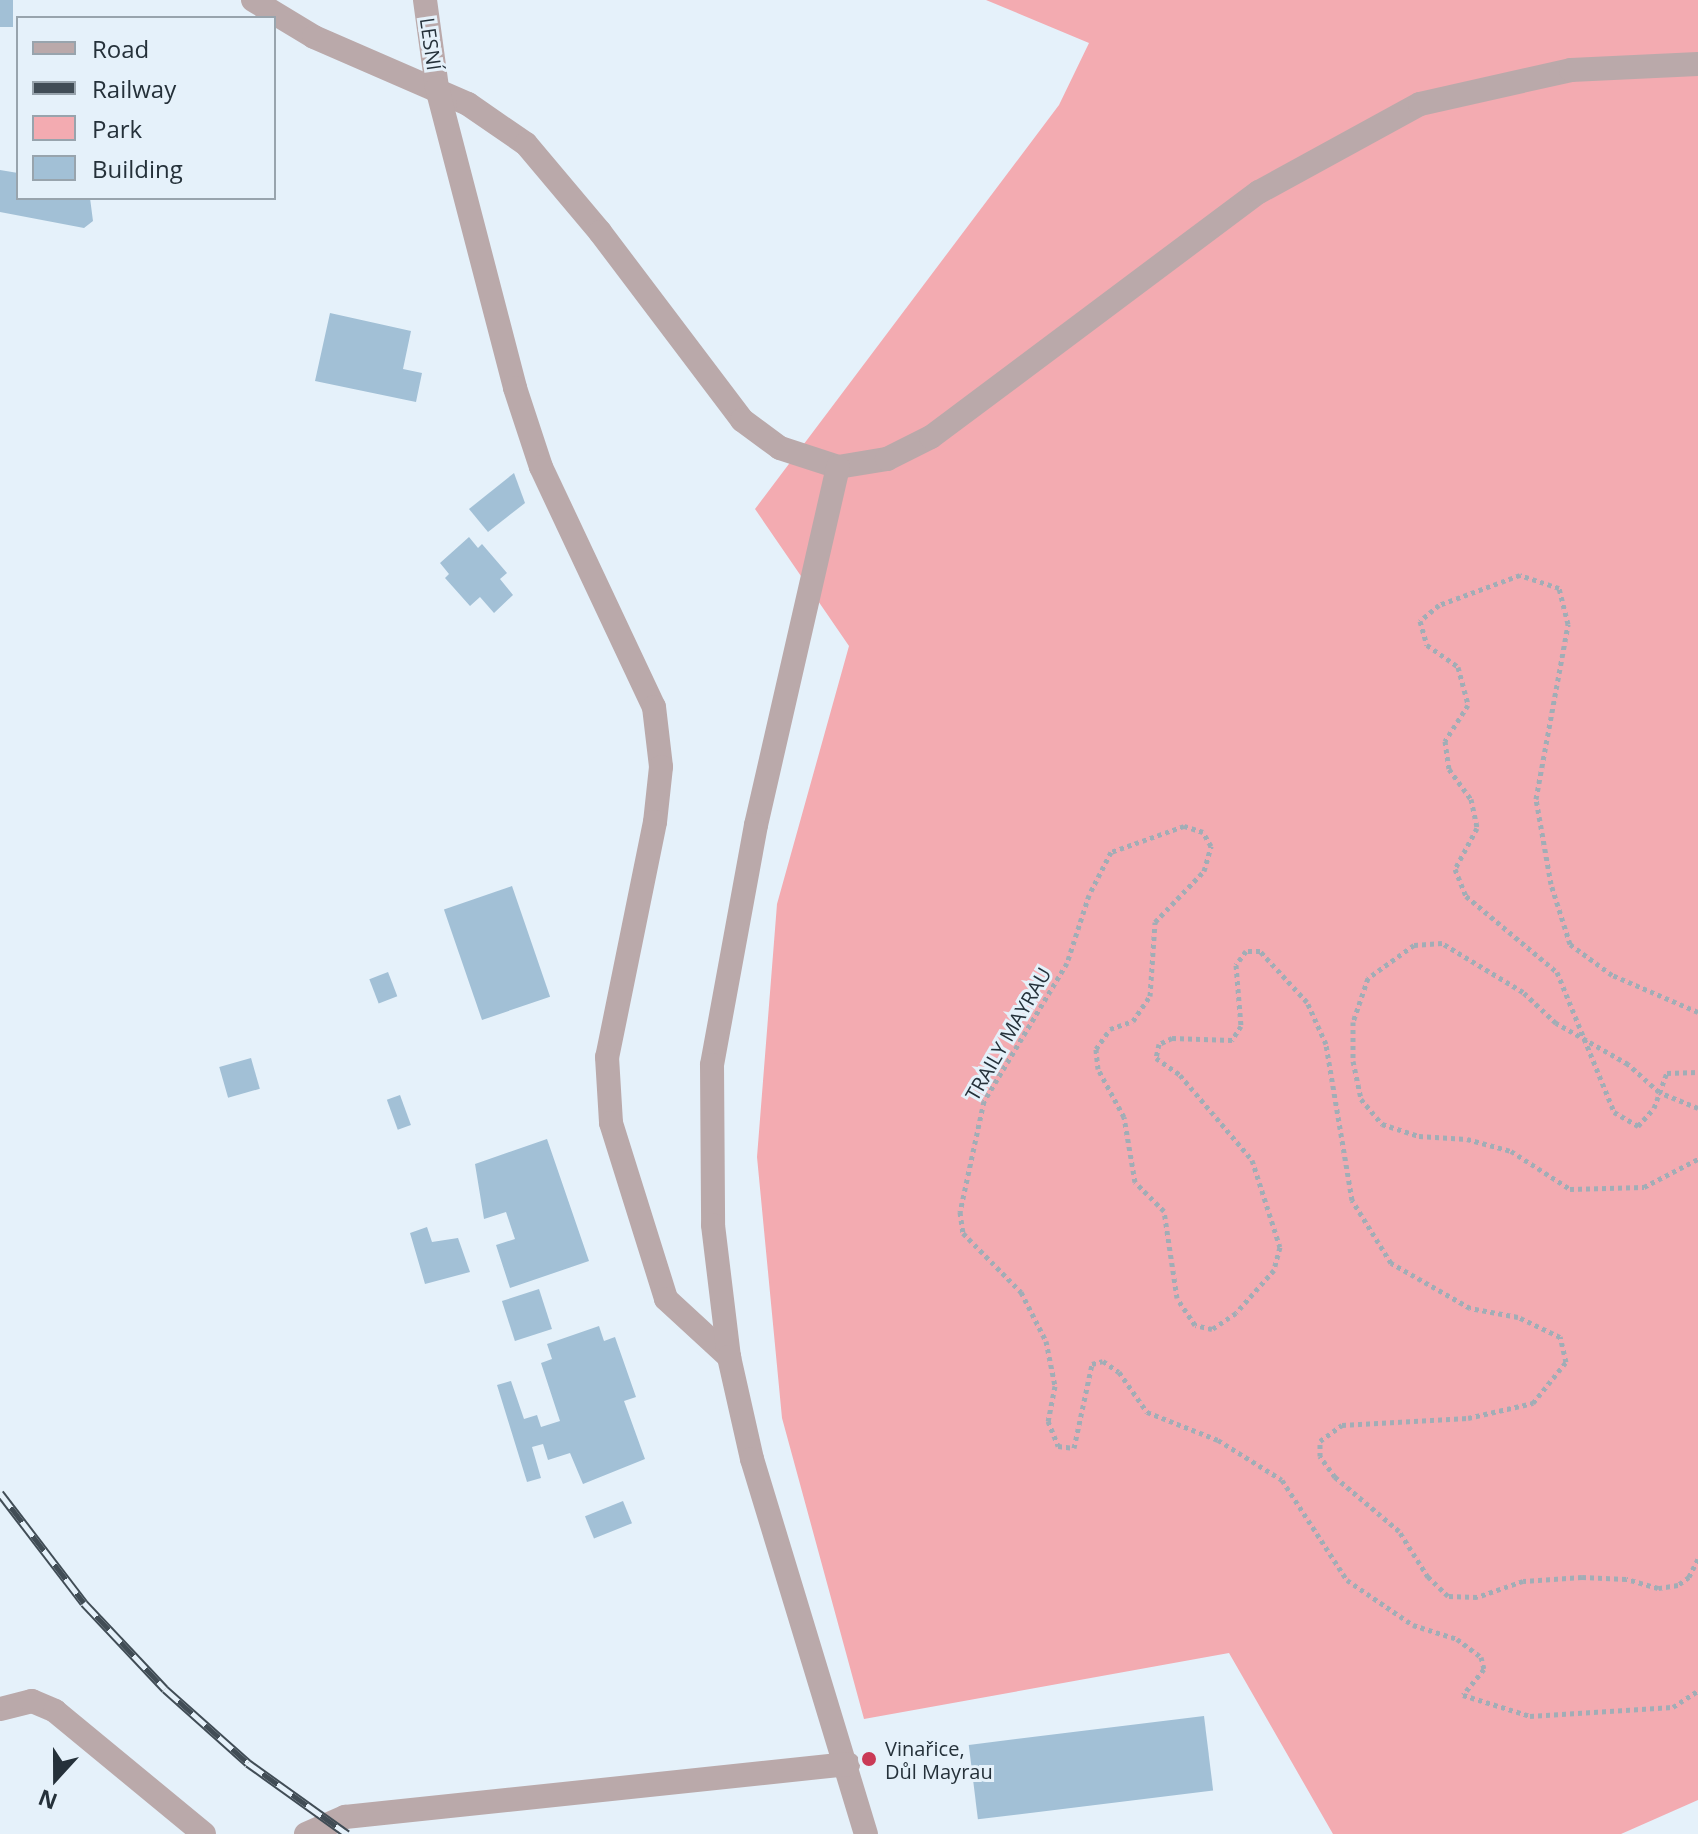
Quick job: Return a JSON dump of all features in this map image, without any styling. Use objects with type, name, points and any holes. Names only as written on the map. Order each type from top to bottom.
[{"type":"street","points":[[253,0],[314,37],[437,88],[499,123],[552,171],[742,420],[780,448],[838,467],[887,459],[931,437],[1259,192],[1420,104],[1571,70],[1698,64]]},
{"type":"street","name":"LESNÍ","points":[[425,0],[437,88],[515,388],[541,467],[654,707],[660,737],[660,781],[607,1057],[611,1123],[666,1299],[729,1357]]},
{"type":"street","points":[[838,467],[756,825],[712,1065],[713,1225],[729,1357],[782,1563],[848,1764],[866,1834]]},
{"type":"street","points":[[0,1709],[32,1701],[55,1711],[204,1834]]},
{"type":"street","points":[[306,1834],[345,1817],[848,1764]]},
{"type":"path","points":[[1698,1012],[1612,975],[1570,944],[1551,884],[1536,799],[1568,624],[1559,588],[1520,575],[1439,605],[1420,621],[1427,645],[1458,667],[1468,705],[1445,741],[1449,769],[1471,799],[1477,828],[1455,869],[1466,896],[1557,972],[1614,1112],[1638,1126],[1654,1108],[1667,1073],[1698,1072]]},
{"type":"path","name":"TRAILY MAYRAU","points":[[1698,1559],[1678,1585],[1658,1588],[1626,1579],[1582,1577],[1523,1581],[1477,1597],[1448,1596],[1428,1577],[1399,1531],[1335,1477],[1320,1456],[1320,1441],[1342,1425],[1468,1418],[1533,1403],[1566,1362],[1560,1337],[1518,1317],[1470,1308],[1391,1263],[1352,1200],[1326,1044],[1307,1002],[1260,951],[1246,951],[1236,965],[1241,1026],[1232,1040],[1172,1038],[1159,1044],[1156,1058],[1180,1075],[1252,1160],[1280,1247],[1274,1270],[1236,1313],[1212,1329],[1195,1325],[1177,1298],[1164,1211],[1135,1182],[1124,1117],[1098,1069],[1096,1049],[1110,1029],[1133,1021],[1150,996],[1155,922],[1204,871],[1211,846],[1203,832],[1184,826],[1111,852],[1089,895],[1067,963],[984,1101],[960,1212],[963,1233],[1021,1292],[1046,1341],[1055,1386],[1048,1421],[1058,1446],[1074,1448],[1092,1364],[1103,1361],[1119,1372],[1147,1412],[1218,1440],[1282,1480],[1347,1580],[1413,1625],[1457,1639],[1481,1657],[1484,1669],[1463,1695],[1530,1716],[1673,1707],[1698,1691]]},
{"type":"path","points":[[1698,1108],[1659,1092],[1628,1064],[1556,1023],[1523,992],[1442,943],[1414,945],[1368,978],[1353,1022],[1353,1061],[1361,1099],[1382,1124],[1419,1136],[1467,1139],[1511,1151],[1570,1189],[1644,1187],[1698,1159]]},
{"type":"green space","points":[[986,0],[1698,0],[1698,1800],[1621,1834],[1333,1834],[1229,1653],[864,1719],[782,1418],[757,1157],[777,904],[849,646],[755,509],[1059,105],[1089,43]]},
{"type":"building","points":[[0,0],[13,0],[13,27],[0,27]]},
{"type":"building","points":[[0,170],[16,173],[16,200],[90,200],[93,221],[84,228],[0,212]]},
{"type":"building","points":[[330,313],[411,331],[403,369],[422,373],[416,402],[315,381]]},
{"type":"building","points":[[514,473],[525,503],[488,532],[469,509]]},
{"type":"building","points":[[469,537],[478,548],[482,544],[507,573],[500,579],[513,595],[494,613],[480,597],[470,606],[445,578],[449,574],[440,563]]},
{"type":"building","points":[[512,886],[550,997],[482,1020],[444,909]]},
{"type":"building","points":[[388,972],[397,996],[379,1003],[369,979]]},
{"type":"building","points":[[251,1058],[260,1089],[228,1098],[219,1067]]},
{"type":"building","points":[[400,1095],[411,1125],[398,1130],[387,1100]]},
{"type":"building","points":[[547,1139],[589,1261],[510,1288],[496,1245],[515,1239],[506,1212],[484,1219],[475,1164]]},
{"type":"building","points":[[427,1227],[432,1242],[458,1238],[470,1272],[425,1284],[410,1233]]},
{"type":"building","points":[[539,1289],[552,1329],[515,1341],[502,1301]]},
{"type":"building","points":[[599,1326],[604,1341],[615,1337],[636,1397],[624,1401],[645,1459],[583,1484],[570,1453],[548,1460],[543,1444],[532,1447],[541,1478],[527,1482],[497,1385],[511,1381],[524,1419],[537,1415],[541,1427],[560,1421],[541,1363],[552,1359],[547,1344]]},
{"type":"building","points":[[623,1501],[632,1523],[594,1539],[585,1516]]},
{"type":"building","points":[[1204,1716],[1213,1790],[978,1819],[969,1745]]},
{"type":"railway","points":[[0,1493],[84,1603],[165,1689],[248,1763],[347,1834]]},
{"type":"place","name":"Vinařice, Důl Mayrau","points":[[869,1759]]}]
